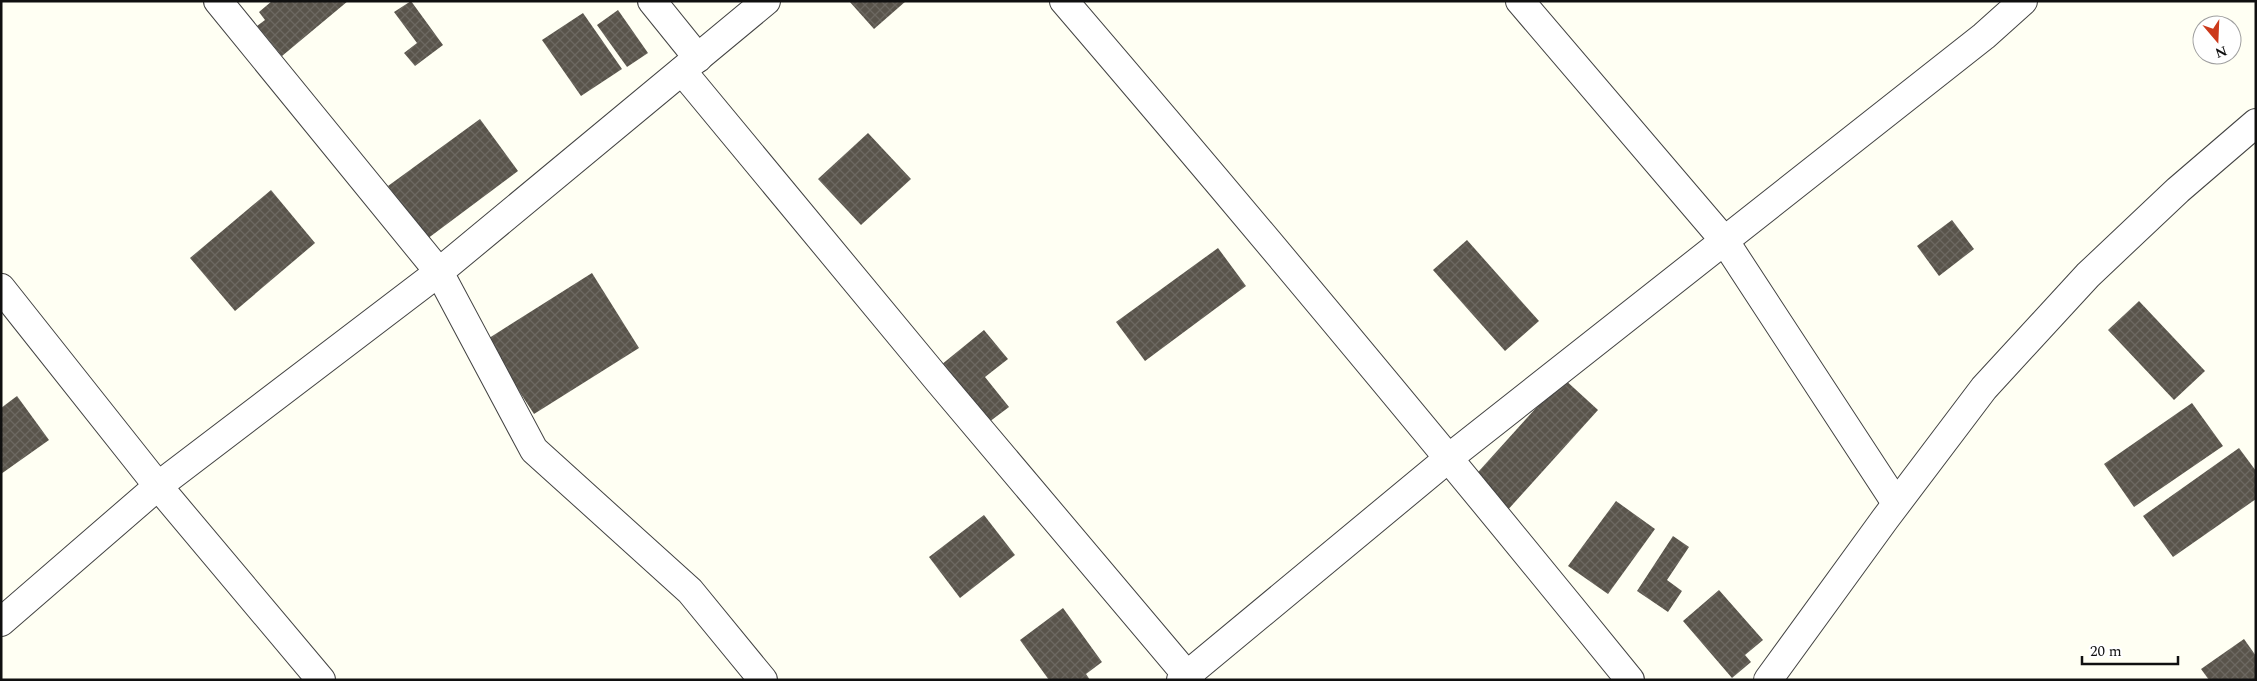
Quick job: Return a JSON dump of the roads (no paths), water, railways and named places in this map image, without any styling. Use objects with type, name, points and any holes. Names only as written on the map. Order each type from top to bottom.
[{"type":"street","points":[[218,1],[440,272],[534,450],[690,592],[763,680]]},
{"type":"street","points":[[652,1],[690,65],[930,371],[1186,678],[1450,457],[1984,36],[2023,1]]},
{"type":"street","points":[[1,622],[158,486],[440,272],[766,1]]},
{"type":"street","points":[[1064,1],[1260,229],[1450,457],[1630,680]]},
{"type":"street","points":[[1520,1],[1724,240],[1896,503]]},
{"type":"street","points":[[1768,680],[1896,503],[1984,388],[2088,275],[2178,190],[2256,123]]},
{"type":"street","points":[[1,288],[158,486],[321,680]]}]
